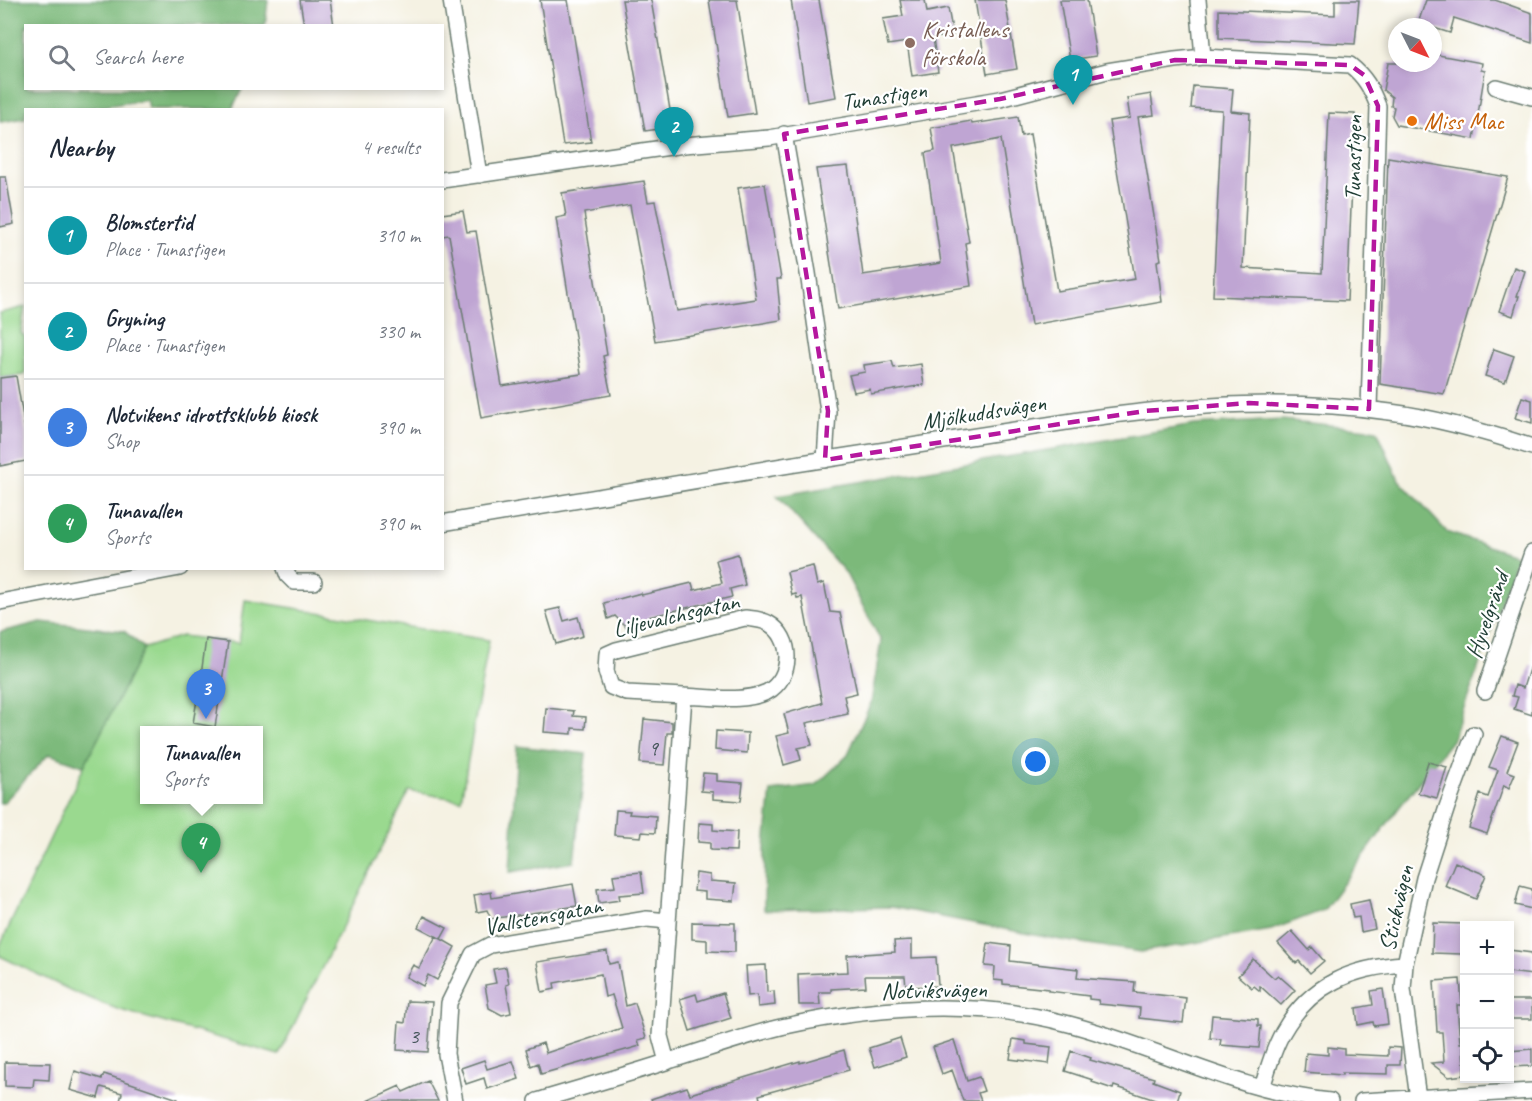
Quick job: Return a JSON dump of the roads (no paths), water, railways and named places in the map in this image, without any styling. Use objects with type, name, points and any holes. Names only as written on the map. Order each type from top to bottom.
[{"type":"street","points":[[452,0],[479,175]]},
{"type":"street","points":[[1197,0],[1203,57]]},
{"type":"street","name":"Tunastigen","points":[[444,180],[684,145],[769,138],[1000,99],[1107,71],[1175,60],[1203,57],[1350,65],[1364,75],[1372,88],[1378,106],[1369,409]]},
{"type":"street","points":[[1496,87],[1532,97]]},
{"type":"street","points":[[784,134],[808,273],[828,411],[825,459]]},
{"type":"street","name":"Mjölkuddsvägen","points":[[444,523],[825,459],[1145,411],[1249,404],[1320,405],[1369,409],[1456,425],[1532,447]]},
{"type":"street","name":"Hyvelgränd","points":[[1485,691],[1532,553]]},
{"type":"street","points":[[0,602],[169,570]]},
{"type":"street","points":[[286,570],[294,582],[314,582]]},
{"type":"street","name":"Liljevalchsgatan","points":[[745,618],[766,622],[781,635],[788,657],[786,668],[771,689],[749,697],[684,696],[627,693],[611,687],[606,671],[607,654],[745,618]]},
{"type":"street","points":[[667,1062],[660,1035],[684,696]]},
{"type":"street","name":"Stickvägen","points":[[1418,1098],[1403,989],[1406,964],[1424,878],[1474,734]]},
{"type":"street","name":"Vallstensgatan","points":[[455,1101],[446,1054],[449,1003],[473,954],[490,945],[647,919],[668,921]]},
{"type":"street","points":[[1262,1088],[1282,1032],[1297,1010],[1313,994],[1340,977],[1378,966],[1406,964]]},
{"type":"street","name":"Notviksvägen","points":[[537,1101],[790,1026],[883,1011],[951,1008],[1016,1013],[1065,1023],[1262,1088],[1297,1098],[1330,1101]]},
{"type":"street","points":[[1362,1101],[1532,1091]]},
{"type":"place","name":"Kristallens förskola","points":[[910,43]]},
{"type":"place","name":"Blomstertid","points":[[1073,105]]},
{"type":"place","name":"Miss Mac","points":[[1412,121]]},
{"type":"place","name":"Gryning","points":[[674,157]]},
{"type":"place","name":"Notvikens idrottsklubb kiosk","points":[[206,719]]},
{"type":"place","name":"Tunavallen","points":[[201,873]]}]
